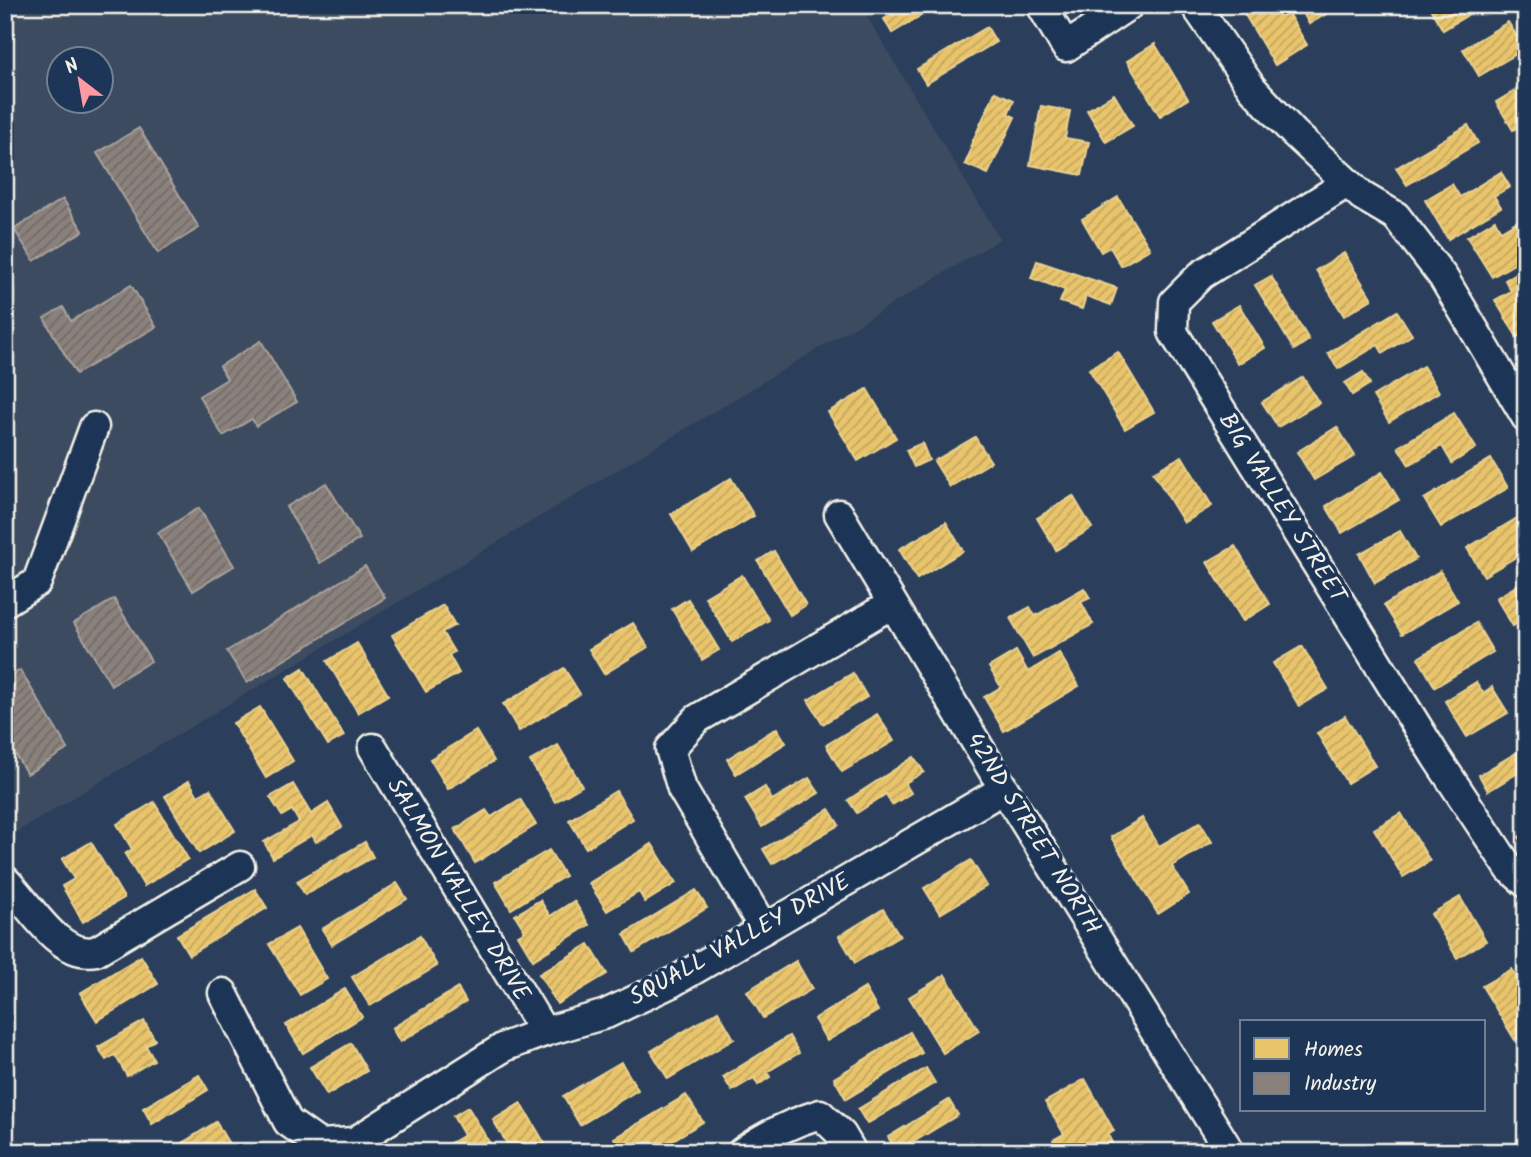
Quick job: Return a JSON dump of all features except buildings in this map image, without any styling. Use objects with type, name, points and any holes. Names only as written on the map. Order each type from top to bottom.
[{"type":"street","points":[[1041,5],[1066,47],[1129,5]]},
{"type":"street","points":[[1195,5],[1252,88],[1294,133],[1362,196],[1396,216],[1435,267],[1526,417]]},
{"type":"street","name":"BIG VALLEY STREET","points":[[1347,183],[1201,275],[1174,302],[1173,332],[1436,757],[1510,869],[1526,883]]},
{"type":"street","points":[[5,601],[37,582],[94,427]]},
{"type":"street","name":"42ND STREET NORTH","points":[[839,514],[1004,789],[1230,1152]]},
{"type":"street","points":[[764,929],[682,789],[670,749],[696,719],[892,604]]},
{"type":"street","name":"SALMON VALLEY DRIVE","points":[[373,748],[544,1032]]},
{"type":"street","name":"SQUALL VALLEY DRIVE","points":[[223,993],[288,1122],[319,1144],[354,1142],[504,1047],[606,1014],[673,982],[1004,789]]},
{"type":"street","points":[[5,880],[61,944],[84,954],[96,951],[240,866]]},
{"type":"street","points":[[751,1145],[788,1124],[820,1114],[842,1135],[852,1152]]},
{"type":"shaded area","points":[[5,5],[860,5],[1000,239],[5,839]]}]
